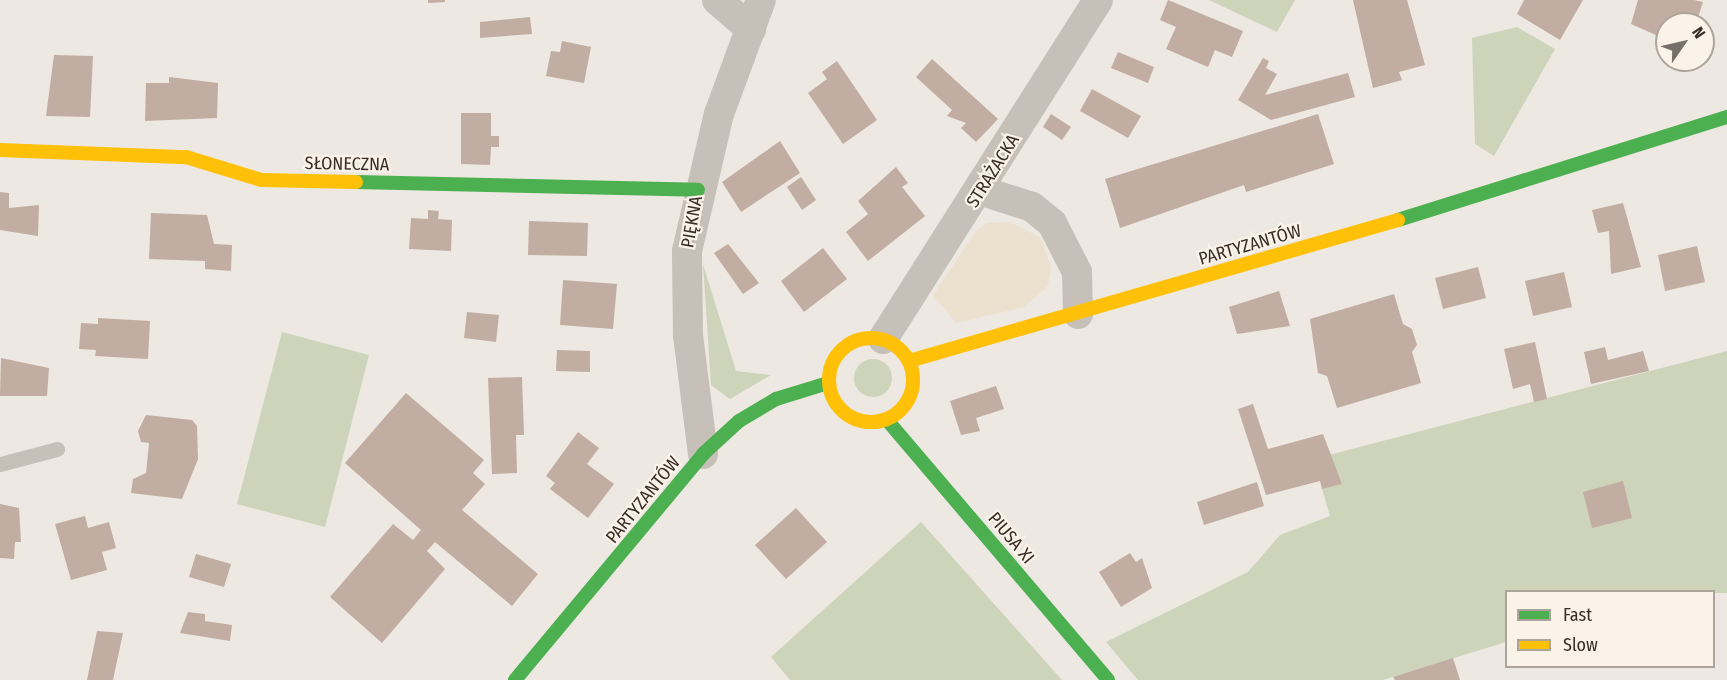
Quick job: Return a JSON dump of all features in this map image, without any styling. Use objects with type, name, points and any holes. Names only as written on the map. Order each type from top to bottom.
[{"type":"street","points":[[717,0],[751,28]]},
{"type":"street","name":"PIĘKNA","points":[[703,454],[687,336],[687,251],[698,190],[760,0]]},
{"type":"street","name":"STRAŻACKA","points":[[883,339],[982,191],[1098,0]]},
{"type":"street","name":"PARTYZANTÓW","points":[[909,361],[1078,314],[1598,159],[1727,117]]},
{"type":"street","name":"SŁONECZNA","points":[[0,150],[186,157],[261,180],[698,190]]},
{"type":"street","points":[[982,191],[1032,207],[1052,223],[1077,272],[1078,314]]},
{"type":"street","points":[[862,338],[883,339],[909,361],[909,399],[887,420],[851,419],[834,402],[828,382],[836,356],[845,346],[862,338]]},
{"type":"street","name":"PARTYZANTÓW","points":[[515,680],[703,454],[739,421],[776,399],[828,382]]},
{"type":"street","name":"PIUSA XI","points":[[887,420],[1108,680]]},
{"type":"lane","points":[[0,464],[57,448]]},
{"type":"green space","points":[[1209,0],[1295,0],[1277,32]]},
{"type":"green space","points":[[1517,27],[1555,49],[1494,156],[1475,144],[1472,38]]},
{"type":"green space","points":[[703,264],[736,371],[771,375],[730,399],[711,385]]},
{"type":"green space","points":[[282,332],[369,355],[325,527],[237,504]]},
{"type":"green space","points":[[1727,351],[1727,593],[1715,593],[1715,590],[1505,590],[1505,642],[1383,680],[1138,680],[1106,642],[1248,572],[1280,535],[1330,516],[1322,489],[1342,483],[1329,455]]},
{"type":"green space","points":[[873,359],[887,364],[892,378],[887,392],[873,397],[859,392],[854,378],[859,364]]},
{"type":"green space","points":[[921,522],[1062,680],[790,680],[771,657]]},
{"type":"shaded area","points":[[1010,222],[1041,238],[1051,267],[1048,286],[1024,307],[956,323],[933,295],[976,231],[987,223]]},
{"type":"building","points":[[428,0],[445,0],[445,2],[428,3]]},
{"type":"building","points":[[1168,0],[1243,31],[1232,57],[1215,50],[1208,67],[1166,49],[1176,27],[1160,20]]},
{"type":"building","points":[[1353,0],[1407,0],[1425,65],[1399,72],[1402,80],[1373,88]]},
{"type":"building","points":[[1524,0],[1583,0],[1560,40],[1517,14]]},
{"type":"building","points":[[1638,0],[1703,2],[1700,12],[1655,12],[1655,35],[1631,24]]},
{"type":"building","points":[[530,17],[532,34],[480,38],[480,22]]},
{"type":"building","points":[[562,41],[591,47],[584,83],[546,76],[551,51],[560,52]]},
{"type":"building","points":[[1118,52],[1154,67],[1148,83],[1111,68]]},
{"type":"building","points":[[54,55],[93,56],[90,117],[46,116]]},
{"type":"building","points":[[1263,58],[1269,61],[1266,68],[1277,74],[1265,95],[1348,73],[1355,97],[1271,120],[1238,100]]},
{"type":"building","points":[[932,59],[998,119],[976,142],[961,128],[966,123],[947,116],[952,110],[916,77]]},
{"type":"building","points":[[837,61],[877,120],[843,144],[808,93],[827,79],[822,72]]},
{"type":"building","points":[[169,77],[218,83],[217,118],[145,121],[146,83],[169,83]]},
{"type":"building","points":[[1092,89],[1141,116],[1128,138],[1080,111]]},
{"type":"building","points":[[461,113],[491,113],[491,136],[499,136],[499,147],[491,147],[490,165],[461,164]]},
{"type":"building","points":[[1051,114],[1071,127],[1062,140],[1043,127]]},
{"type":"building","points":[[1318,114],[1334,164],[1246,192],[1244,185],[1120,228],[1105,179]]},
{"type":"building","points":[[780,141],[800,173],[741,212],[722,182]]},
{"type":"building","points":[[896,167],[908,183],[902,187],[925,216],[868,261],[846,232],[868,214],[858,201]]},
{"type":"building","points":[[801,177],[816,200],[802,210],[787,187]]},
{"type":"building","points":[[0,192],[9,193],[9,208],[39,205],[38,236],[0,230]]},
{"type":"building","points":[[1623,203],[1641,267],[1611,274],[1609,231],[1598,233],[1592,210]]},
{"type":"building","points":[[428,210],[439,211],[438,219],[452,220],[451,251],[409,249],[411,218],[428,219]]},
{"type":"building","points":[[151,213],[207,215],[214,244],[232,245],[231,271],[205,269],[205,261],[149,259]]},
{"type":"building","points":[[529,221],[588,223],[587,256],[528,255]]},
{"type":"building","points":[[728,244],[759,283],[743,294],[714,253]]},
{"type":"building","points":[[1697,246],[1705,282],[1665,291],[1658,255]]},
{"type":"building","points":[[823,248],[847,279],[804,312],[781,281]]},
{"type":"building","points":[[1478,267],[1486,298],[1443,309],[1435,278]]},
{"type":"building","points":[[1564,272],[1572,307],[1533,316],[1525,281]]},
{"type":"building","points":[[563,280],[617,284],[613,329],[560,325]]},
{"type":"building","points":[[1279,291],[1290,326],[1237,334],[1229,307]]},
{"type":"building","points":[[1394,294],[1403,324],[1412,329],[1417,345],[1412,352],[1421,383],[1337,408],[1327,376],[1318,373],[1310,319]]},
{"type":"building","points":[[467,312],[499,315],[496,342],[464,338]]},
{"type":"building","points":[[98,318],[150,321],[148,359],[95,356],[96,350],[79,349],[81,323],[98,324]]},
{"type":"building","points":[[1535,342],[1547,399],[1534,402],[1530,384],[1513,389],[1504,349]]},
{"type":"building","points":[[1605,347],[1608,360],[1643,351],[1649,371],[1591,384],[1584,352]]},
{"type":"building","points":[[557,350],[590,351],[590,372],[556,371]]},
{"type":"building","points":[[1,358],[49,368],[47,396],[0,396]]},
{"type":"building","points":[[522,377],[524,435],[516,435],[517,473],[492,474],[488,378]]},
{"type":"building","points":[[996,386],[1004,409],[976,418],[980,431],[961,435],[950,401]]},
{"type":"building","points":[[406,393],[484,460],[473,473],[485,484],[462,510],[538,574],[512,606],[435,542],[427,551],[445,569],[382,643],[330,597],[393,524],[413,540],[421,530],[345,463]]},
{"type":"building","points":[[1253,404],[1268,449],[1323,434],[1342,484],[1322,489],[1320,481],[1266,495],[1238,409]]},
{"type":"building","points":[[146,415],[192,420],[197,426],[198,459],[182,499],[131,493],[133,479],[146,473],[149,443],[141,442],[138,431]]},
{"type":"building","points":[[578,432],[599,448],[587,464],[614,484],[588,518],[550,489],[555,483],[546,476]]},
{"type":"building","points":[[1623,481],[1632,518],[1592,528],[1583,492]]},
{"type":"building","points":[[1257,482],[1264,506],[1204,525],[1197,502]]},
{"type":"building","points":[[0,504],[19,508],[21,542],[15,542],[14,559],[0,558]]},
{"type":"building","points":[[796,508],[827,542],[786,579],[755,545]]},
{"type":"building","points":[[85,516],[88,528],[109,522],[116,548],[102,552],[107,570],[71,580],[55,524]]},
{"type":"building","points":[[1130,553],[1136,562],[1142,558],[1152,588],[1121,607],[1099,572]]},
{"type":"building","points":[[196,554],[231,564],[224,587],[189,577]]},
{"type":"building","points":[[188,612],[205,614],[205,621],[232,625],[230,641],[180,633]]},
{"type":"building","points":[[97,631],[123,633],[113,680],[87,680]]},
{"type":"building","points":[[1453,658],[1460,680],[1395,680],[1393,677]]},
{"type":"traffic: fast","points":[[1398,220],[1727,117]]},
{"type":"traffic: fast","points":[[356,182],[698,190]]},
{"type":"traffic: fast","points":[[515,680],[703,454],[739,421],[776,399],[828,383]]},
{"type":"traffic: fast","points":[[887,420],[1108,680]]},
{"type":"traffic: slow","points":[[0,150],[186,157],[261,180],[356,182]]},
{"type":"traffic: slow","points":[[909,361],[1398,220]]},
{"type":"traffic: slow","points":[[871,338],[887,341],[901,350],[910,364],[913,380],[910,396],[901,410],[887,419],[871,422],[855,419],[841,410],[832,396],[829,380],[832,364],[841,350],[855,341],[871,338]]}]
